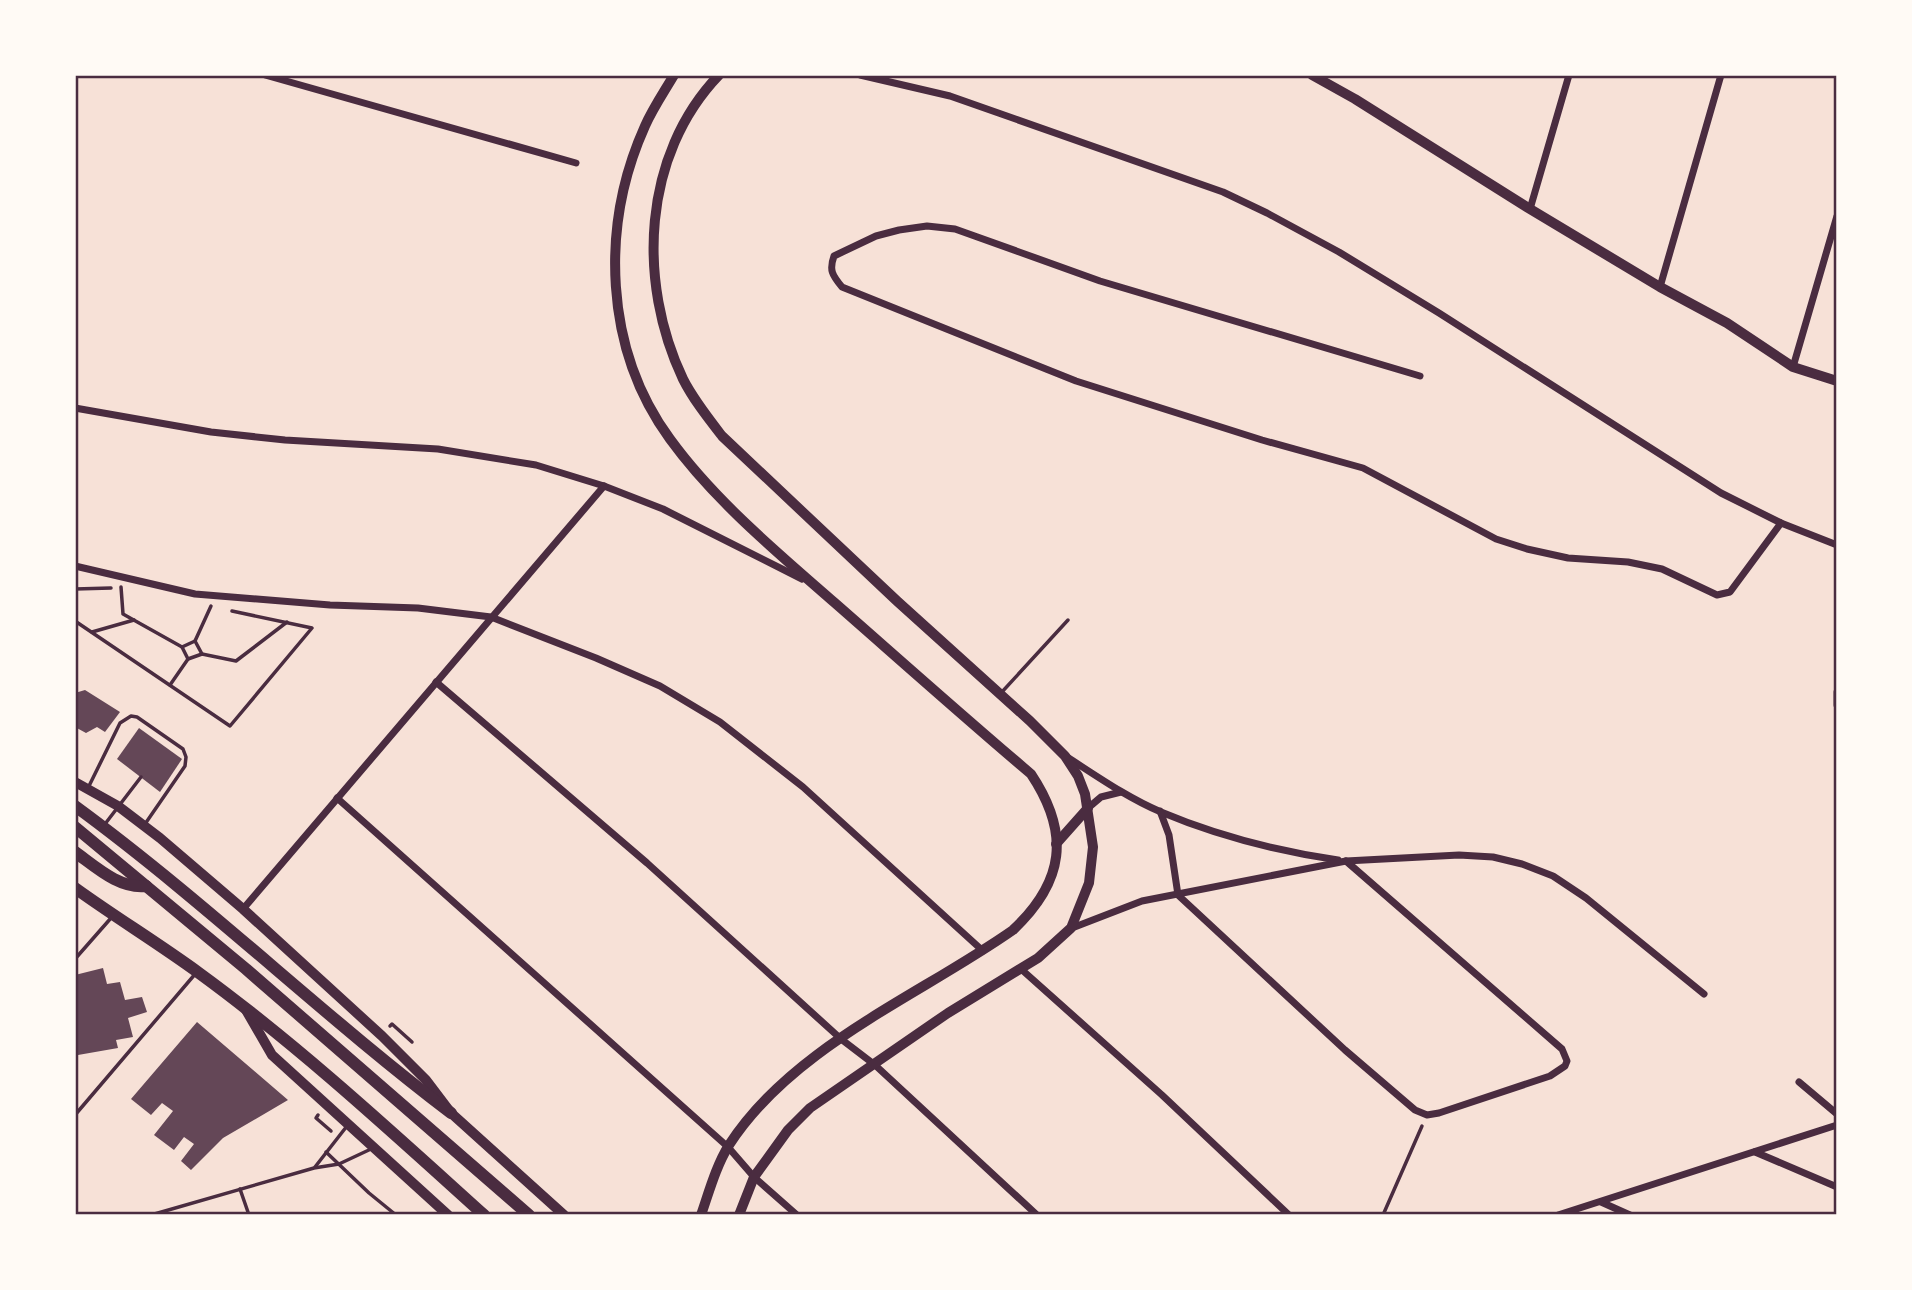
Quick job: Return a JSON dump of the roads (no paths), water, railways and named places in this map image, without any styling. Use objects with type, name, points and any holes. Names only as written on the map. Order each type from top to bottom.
[{"type":"main road","points":[[674,75],[645,125],[622,195],[617,226],[615,284],[618,312],[640,389],[670,439],[734,511],[812,583],[1031,774],[1050,810],[1056,844],[1053,877],[1042,899],[1013,930],[984,951],[841,1039],[769,1096],[728,1147],[701,1215]]},
{"type":"main road","points":[[715,79],[675,144],[659,191],[656,218],[653,266],[655,291],[665,334],[683,380],[702,411],[722,436],[1065,756],[1078,776],[1088,808],[1093,847],[1084,900],[1071,928],[1021,970],[948,1013],[810,1108],[788,1130],[754,1177],[738,1215]]},
{"type":"main road","points":[[75,782],[118,806],[243,909],[391,1045],[426,1080],[452,1113]]},
{"type":"main road","points":[[75,806],[183,890],[382,1060],[452,1113],[564,1215]]},
{"type":"main road","points":[[1056,844],[1088,808]]},
{"type":"main road","points":[[75,827],[246,969],[529,1215]]},
{"type":"main road","points":[[75,852],[122,884],[146,886]]},
{"type":"main road","points":[[75,888],[81,899],[107,912],[197,971],[244,1008],[300,1053],[484,1215]]},
{"type":"main road","points":[[244,1008],[272,1055],[448,1215]]},
{"type":"street","points":[[265,75],[576,163]]},
{"type":"street","points":[[860,75],[950,96],[1223,191],[1339,252],[1721,493],[1781,523],[1837,545]]},
{"type":"street","points":[[1312,75],[1660,287],[1727,323],[1793,367],[1837,381]]},
{"type":"street","points":[[1530,209],[1569,75]]},
{"type":"street","points":[[1660,287],[1721,75]]},
{"type":"street","points":[[1793,367],[1837,216]]},
{"type":"street","points":[[1420,376],[1100,281],[955,229],[927,226],[876,236],[834,256],[830,268],[842,287],[859,295],[1076,381],[1262,440],[1363,468],[1496,538],[1537,552],[1567,558],[1628,562],[1662,569],[1712,594],[1722,595],[1730,592],[1781,523]]},
{"type":"street","points":[[75,408],[223,433],[438,449],[536,465],[604,486],[663,509],[812,583]]},
{"type":"street","points":[[243,909],[604,486]]},
{"type":"street","points":[[75,566],[195,594],[317,605],[418,608],[491,617],[660,686],[720,722],[803,787],[984,951]]},
{"type":"street","points":[[436,682],[647,863],[841,1039],[876,1065],[1037,1215]]},
{"type":"street","points":[[1837,692],[1837,705]]},
{"type":"street","points":[[1065,756],[1122,792],[1160,811],[1270,848],[1346,861],[1562,1049],[1567,1061],[1565,1066],[1550,1076],[1439,1113],[1427,1115],[1415,1110],[1345,1050],[1178,895],[1169,835],[1160,811]]},
{"type":"street","points":[[1088,808],[1101,797],[1122,792]]},
{"type":"street","points":[[337,798],[728,1147],[754,1177],[797,1215]]},
{"type":"street","points":[[1071,928],[1142,901],[1166,895],[1178,895],[1346,861],[1459,855],[1493,857],[1553,876],[1586,898],[1704,994]]},
{"type":"street","points":[[1021,970],[1162,1095],[1289,1215]]},
{"type":"street","points":[[1799,1082],[1837,1114]]},
{"type":"street","points":[[1558,1215],[1837,1125]]},
{"type":"street","points":[[1755,1152],[1837,1187]]},
{"type":"street","points":[[1600,1201],[1630,1215]]},
{"type":"lane","points":[[1000,694],[1068,620]]},
{"type":"lane","points":[[88,788],[120,723],[126,718],[137,717],[183,749],[186,757],[186,766],[144,826]]},
{"type":"lane","points":[[164,746],[169,740]]},
{"type":"lane","points":[[101,828],[141,777]]},
{"type":"lane","points":[[75,959],[107,912]]},
{"type":"lane","points":[[75,1115],[197,971]]},
{"type":"lane","points":[[314,1168],[348,1125]]},
{"type":"lane","points":[[151,1215],[314,1168],[339,1164],[373,1148]]},
{"type":"lane","points":[[326,1152],[369,1194],[396,1215]]},
{"type":"lane","points":[[240,1189],[249,1215]]}]
